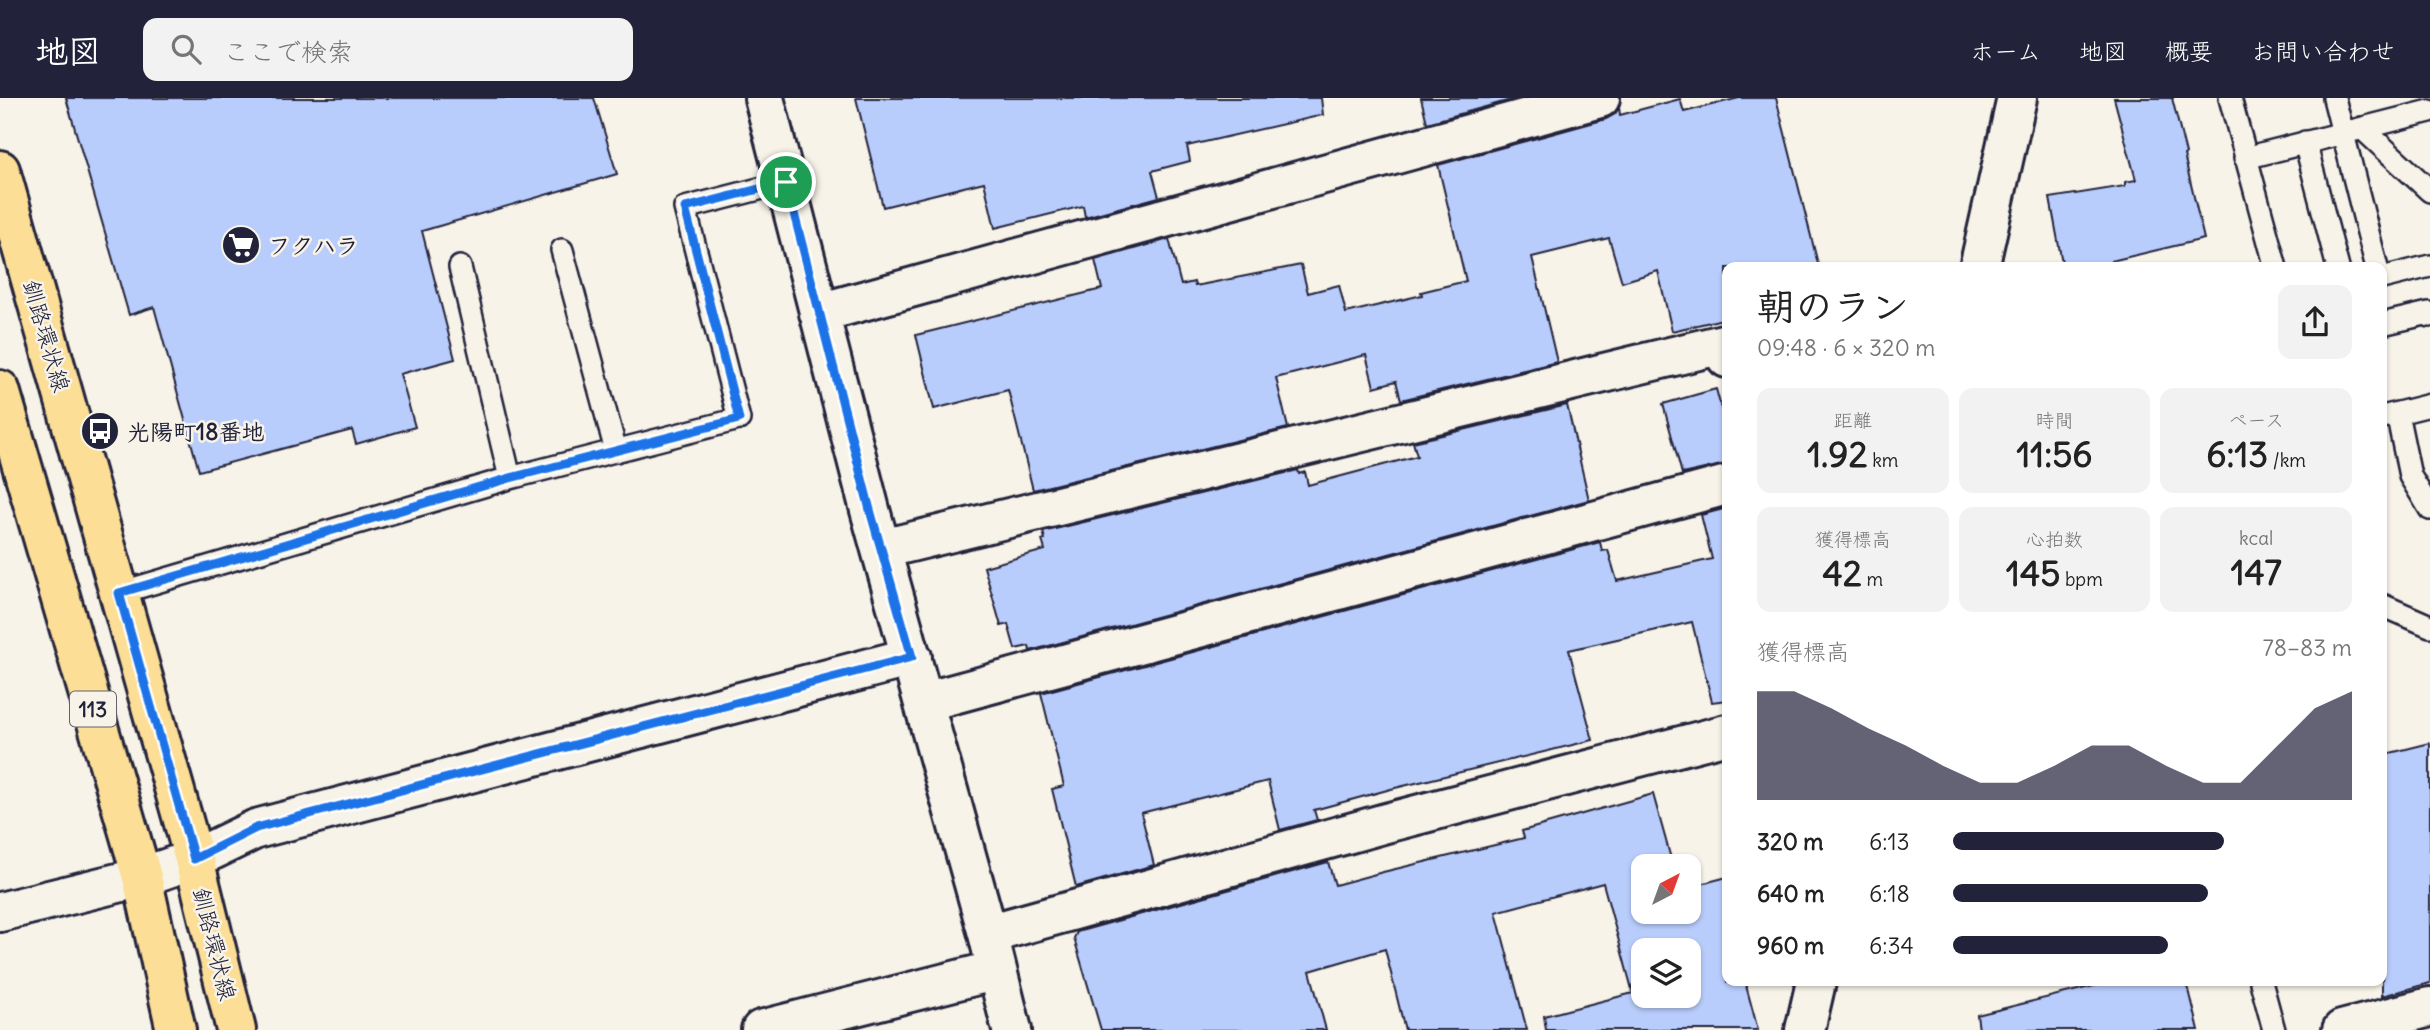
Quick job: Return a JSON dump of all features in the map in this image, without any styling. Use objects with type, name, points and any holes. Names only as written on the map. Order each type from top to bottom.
[{"type":"main road","name":"釧路環状線","points":[[0,170],[194,859],[236,1030]]},
{"type":"main road","name":"113","points":[[0,390],[142,877],[176,1030]]},
{"type":"street","points":[[764,98],[819,313],[1012,1030]]},
{"type":"street","points":[[819,313],[1600,98]]},
{"type":"street","points":[[1980,262],[2017,98]]},
{"type":"street","points":[[882,549],[1722,344]]},
{"type":"street","points":[[924,702],[1722,486]]},
{"type":"street","points":[[0,912],[142,877],[194,859],[256,828],[912,657]]},
{"type":"street","points":[[761,1030],[1386,823],[1722,735]]},
{"type":"street","points":[[1805,1030],[1815,986]]},
{"type":"street","points":[[2342,1030],[2430,1007]]},
{"type":"lane","points":[[2230,98],[2274,262]]},
{"type":"lane","points":[[2334,98],[2353,130],[2376,262]]},
{"type":"lane","points":[[2245,158],[2430,111]]},
{"type":"lane","points":[[2353,130],[2430,191]]},
{"type":"lane","points":[[2305,142],[2336,262]]},
{"type":"lane","points":[[119,593],[510,478],[739,419],[685,208],[786,182]]},
{"type":"lane","points":[[562,250],[616,451]]},
{"type":"lane","points":[[2387,277],[2430,266]]},
{"type":"lane","points":[[460,267],[510,478]]},
{"type":"lane","points":[[2387,323],[2429,313],[2430,316]]},
{"type":"lane","points":[[2430,405],[2389,415],[2410,476],[2430,509]]},
{"type":"lane","points":[[2387,607],[2430,625]]},
{"type":"lane","points":[[2262,986],[2274,1030]]},
{"type":"building","name":"フクハラ","points":[[66,98],[594,98],[617,174],[422,231],[455,359],[400,374],[415,427],[356,444],[352,430],[199,471],[154,307],[129,315]]},
{"type":"building","points":[[856,98],[1321,98],[1323,115],[1187,146],[1190,161],[1152,171],[1159,197],[1085,217],[1083,206],[995,228],[984,182],[883,207]]},
{"type":"building","points":[[1421,98],[1518,98],[1427,123]]},
{"type":"building","points":[[1739,98],[1776,98],[1817,262],[1722,262],[1722,319],[1672,331],[1658,271],[1622,282],[1609,238],[1532,257],[1557,362],[1401,400],[1396,381],[1374,387],[1366,355],[1276,378],[1288,428],[1033,490],[1008,390],[934,409],[916,335],[1102,289],[1095,260],[1169,239],[1181,285],[1194,282],[1195,286],[1301,265],[1308,293],[1339,285],[1346,313],[1422,295],[1421,292],[1466,281],[1438,165],[1606,119],[1615,114],[1619,107],[1620,115],[1680,99],[1684,112]]},
{"type":"building","points":[[2114,98],[2172,98],[2204,239],[2111,262],[2062,262],[2050,198],[2125,186],[2125,182],[2136,180]]},
{"type":"building","points":[[1716,389],[1722,411],[1722,465],[1682,474],[1663,404]]},
{"type":"building","points":[[1567,405],[1589,500],[1030,651],[1029,646],[1015,649],[1008,624],[1001,626],[984,567],[1045,550],[1043,532],[1298,470],[1299,474],[1305,472],[1308,485],[1417,456],[1413,442]]},
{"type":"building","points":[[1722,509],[1722,701],[1712,702],[1692,622],[1569,650],[1593,740],[1314,810],[1317,820],[1280,830],[1268,781],[1141,813],[1154,865],[1076,887],[1052,789],[1064,786],[1041,693],[1600,542],[1602,551],[1608,550],[1617,581],[1712,559],[1701,515]]},
{"type":"building","points":[[2430,743],[2430,983],[2382,996],[2382,986],[2387,986],[2387,754]]},
{"type":"building","points":[[1653,794],[1670,854],[1631,854],[1631,924],[1701,924],[1701,884],[1722,878],[1722,986],[1746,986],[1758,1030],[1546,1030],[1544,1016],[1631,994],[1631,1008],[1701,1008],[1701,938],[1631,938],[1631,986],[1603,883],[1496,912],[1527,1030],[1405,1030],[1385,949],[1310,971],[1326,1030],[1101,1030],[1074,938],[1077,932],[1328,862],[1335,885],[1524,838],[1522,831]]},
{"type":"building","points":[[2094,986],[2188,986],[2199,1030],[1979,1030],[1977,1015]]},
{"type":"place","name":"フクハラ","points":[[241,245]]},
{"type":"place","name":"光陽町18番地","points":[[100,431]]},
{"type":"route","points":[[786,182],[870,510],[912,657],[256,828],[194,859],[119,593],[510,478],[739,419],[685,208],[786,182]]}]
